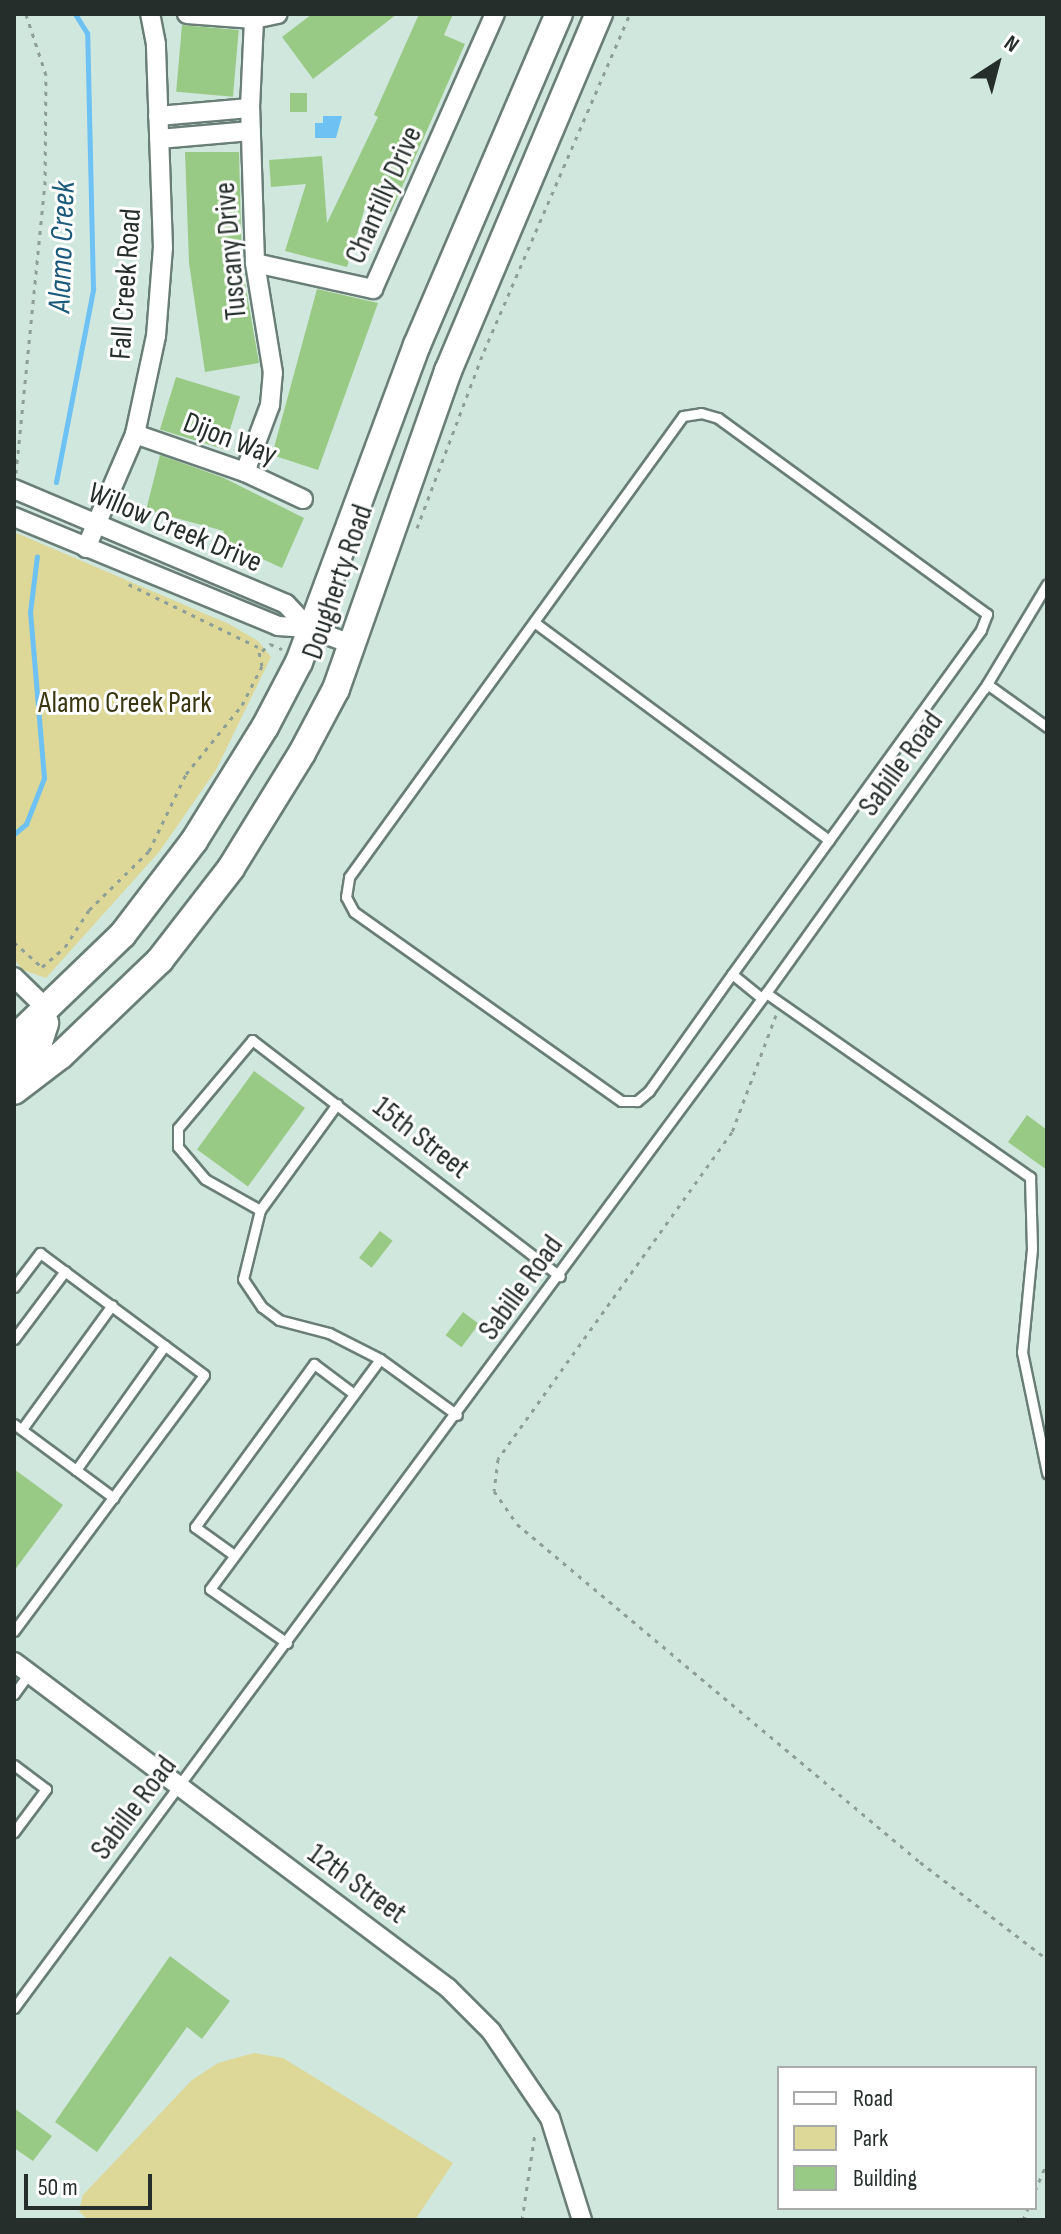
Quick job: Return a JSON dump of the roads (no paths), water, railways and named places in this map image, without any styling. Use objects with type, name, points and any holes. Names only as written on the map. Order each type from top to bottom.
[{"type":"main road","name":"Dougherty Road","points":[[14,1039],[49,1011],[123,934],[194,841],[265,727],[299,662],[308,628],[417,345],[559,14]]},
{"type":"main road","name":"Dougherty Road","points":[[14,1091],[61,1055],[160,960],[231,868],[302,753],[336,689],[448,371],[599,14]]},
{"type":"main road","points":[[14,1064],[39,1042],[49,1011]]},
{"type":"street","name":"Fall Creek Road","points":[[86,548],[135,434],[159,292],[156,44],[150,14]]},
{"type":"street","points":[[187,14],[254,19],[277,14]]},
{"type":"street","name":"Chantilly Drive","points":[[255,263],[373,289],[495,14]]},
{"type":"street","name":"Tuscany Drive","points":[[245,472],[270,405],[273,373],[255,263],[250,108],[254,19]]},
{"type":"street","points":[[158,116],[250,108]]},
{"type":"street","points":[[159,139],[251,131]]},
{"type":"street","name":"Dijon Way","points":[[135,434],[245,472],[303,499]]},
{"type":"street","name":"Willow Creek Drive","points":[[15,482],[96,526],[286,604],[308,628]]},
{"type":"street","name":"Willow Creek Drive","points":[[14,517],[278,626],[308,628],[351,644]]},
{"type":"street","points":[[14,977],[49,1011]]},
{"type":"street","name":"12th Street","points":[[22,1668],[448,1988],[491,2031],[541,2104],[569,2166],[582,2220]]},
{"type":"lane","points":[[701,413],[718,418],[987,614],[981,630],[649,1091],[637,1101],[621,1101],[354,912],[346,897],[349,877],[534,622],[683,416],[701,413]]},
{"type":"lane","name":"Sabille Road","points":[[14,2008],[457,1415],[764,996],[987,684],[1047,584]]},
{"type":"lane","points":[[534,622],[829,840]]},
{"type":"lane","points":[[987,684],[1047,727]]},
{"type":"lane","points":[[732,974],[781,1004],[1030,1177],[1032,1249],[1022,1352],[1047,1473]]},
{"type":"lane","name":"15th Street","points":[[260,1210],[205,1179],[178,1147],[178,1128],[252,1040],[560,1276]]},
{"type":"lane","points":[[337,1104],[260,1210],[243,1279],[262,1307],[279,1320],[329,1333],[380,1359],[457,1415]]},
{"type":"lane","points":[[14,1287],[40,1253],[204,1375],[14,1631]]},
{"type":"lane","points":[[14,1339],[65,1271]]},
{"type":"lane","points":[[112,1305],[18,1426],[114,1498]]},
{"type":"lane","points":[[76,1470],[165,1345]]},
{"type":"lane","points":[[287,1643],[210,1589],[380,1359]]},
{"type":"lane","points":[[234,1555],[195,1527],[314,1364],[354,1394]]},
{"type":"lane","points":[[14,1694],[22,1668]]},
{"type":"lane","points":[[14,1765],[46,1789],[14,1832]]},
{"type":"water","points":[[323,116],[342,116],[336,138],[315,138],[315,123],[323,123]]},
{"type":"waterway","name":"Alamo Creek","points":[[56,482],[93,289],[87,33],[75,14]]},
{"type":"waterway","name":"Alamo Creek","points":[[14,834],[26,824],[44,778],[30,612],[37,556]]},
{"type":"park label","name":"Alamo Creek Park","points":[[125,703]]}]
